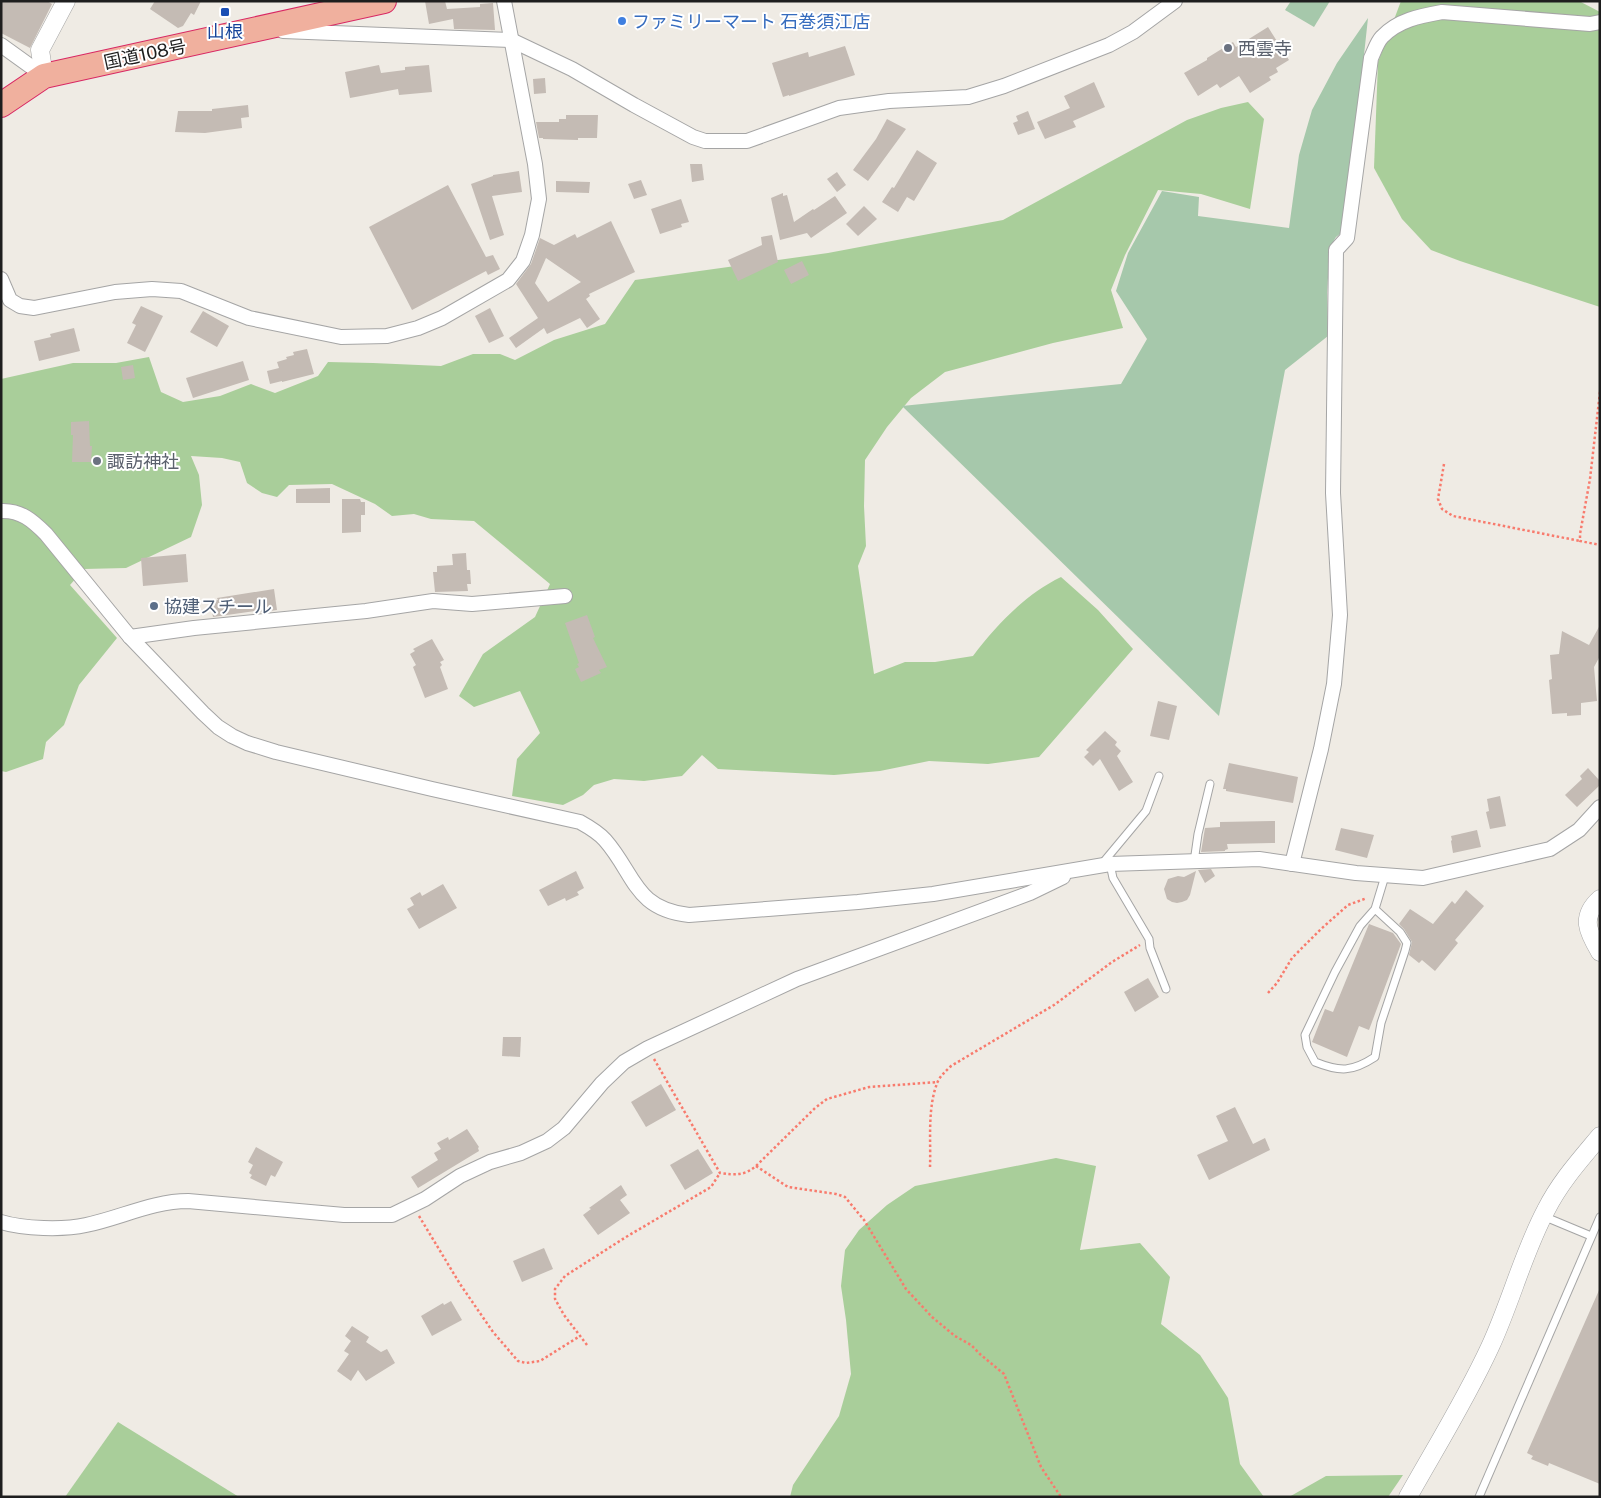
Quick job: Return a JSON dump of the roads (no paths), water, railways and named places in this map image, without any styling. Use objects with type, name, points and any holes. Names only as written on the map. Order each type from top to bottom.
[{"type":"highway","name":"国道108号","points":[[1,105],[44,76],[384,1]]},
{"type":"street","points":[[44,76],[40,50],[66,1]]},
{"type":"street","points":[[1,279],[10,300],[20,306],[34,308],[114,292],[152,289],[181,291],[249,318],[341,337],[388,336],[418,328],[442,318],[508,280],[523,261],[532,235],[539,200],[536,173],[504,1]]},
{"type":"street","points":[[253,30],[512,40],[572,69],[634,106],[693,137],[705,141],[747,141],[839,108],[889,101],[968,97],[1004,86],[1110,45],[1132,32],[1175,1]]},
{"type":"street","points":[[1292,864],[1321,749],[1334,684],[1340,615],[1333,493],[1336,250],[1348,238],[1371,58],[1381,38],[1400,23],[1419,16],[1442,12],[1590,24],[1600,22]]},
{"type":"street","points":[[1,45],[44,76]]},
{"type":"street","points":[[1,511],[8,510],[21,514],[30,519],[46,534],[130,637],[218,727],[248,744],[276,752],[580,822],[594,830],[605,840],[636,887],[660,908],[674,913],[689,915],[858,902],[933,894],[1105,865],[1260,859],[1385,876],[1423,878],[1550,849],[1579,830],[1600,807]]},
{"type":"street","points":[[130,637],[194,628],[366,611],[433,601],[472,604],[566,596]]},
{"type":"street","points":[[1,1222],[46,1228],[85,1225],[172,1201],[344,1215],[392,1215],[412,1206],[460,1176],[490,1162],[521,1153],[547,1141],[564,1128],[602,1083],[624,1062],[648,1048],[798,979],[1030,892],[1080,869]]},
{"type":"street","points":[[1600,898],[1589,911],[1588,917],[1589,930],[1600,952]]},
{"type":"street","points":[[1408,1497],[1474,1381],[1491,1345],[1543,1216],[1563,1181],[1600,1136]]},
{"type":"lane","points":[[1159,776],[1146,811],[1105,865],[1149,939],[1150,948],[1166,989]]},
{"type":"lane","points":[[1194,862],[1198,834],[1210,784]]},
{"type":"lane","points":[[1375,908],[1400,932],[1407,942],[1405,951],[1381,1023],[1375,1057],[1367,1063],[1346,1069],[1333,1069],[1315,1062],[1307,1047],[1305,1035],[1339,964],[1360,926],[1375,908],[1385,876]]},
{"type":"lane","points":[[1543,1216],[1591,1236]]},
{"type":"lane","points":[[1478,1497],[1600,1217]]},
{"type":"place","name":"山根","points":[[225,12]]},
{"type":"place","name":"ファミリーマート 石巻須江店","points":[[622,21]]},
{"type":"place","name":"西雲寺","points":[[1228,48]]},
{"type":"place","name":"諏訪神社","points":[[97,461]]},
{"type":"place","name":"協建スチール","points":[[154,606]]}]
